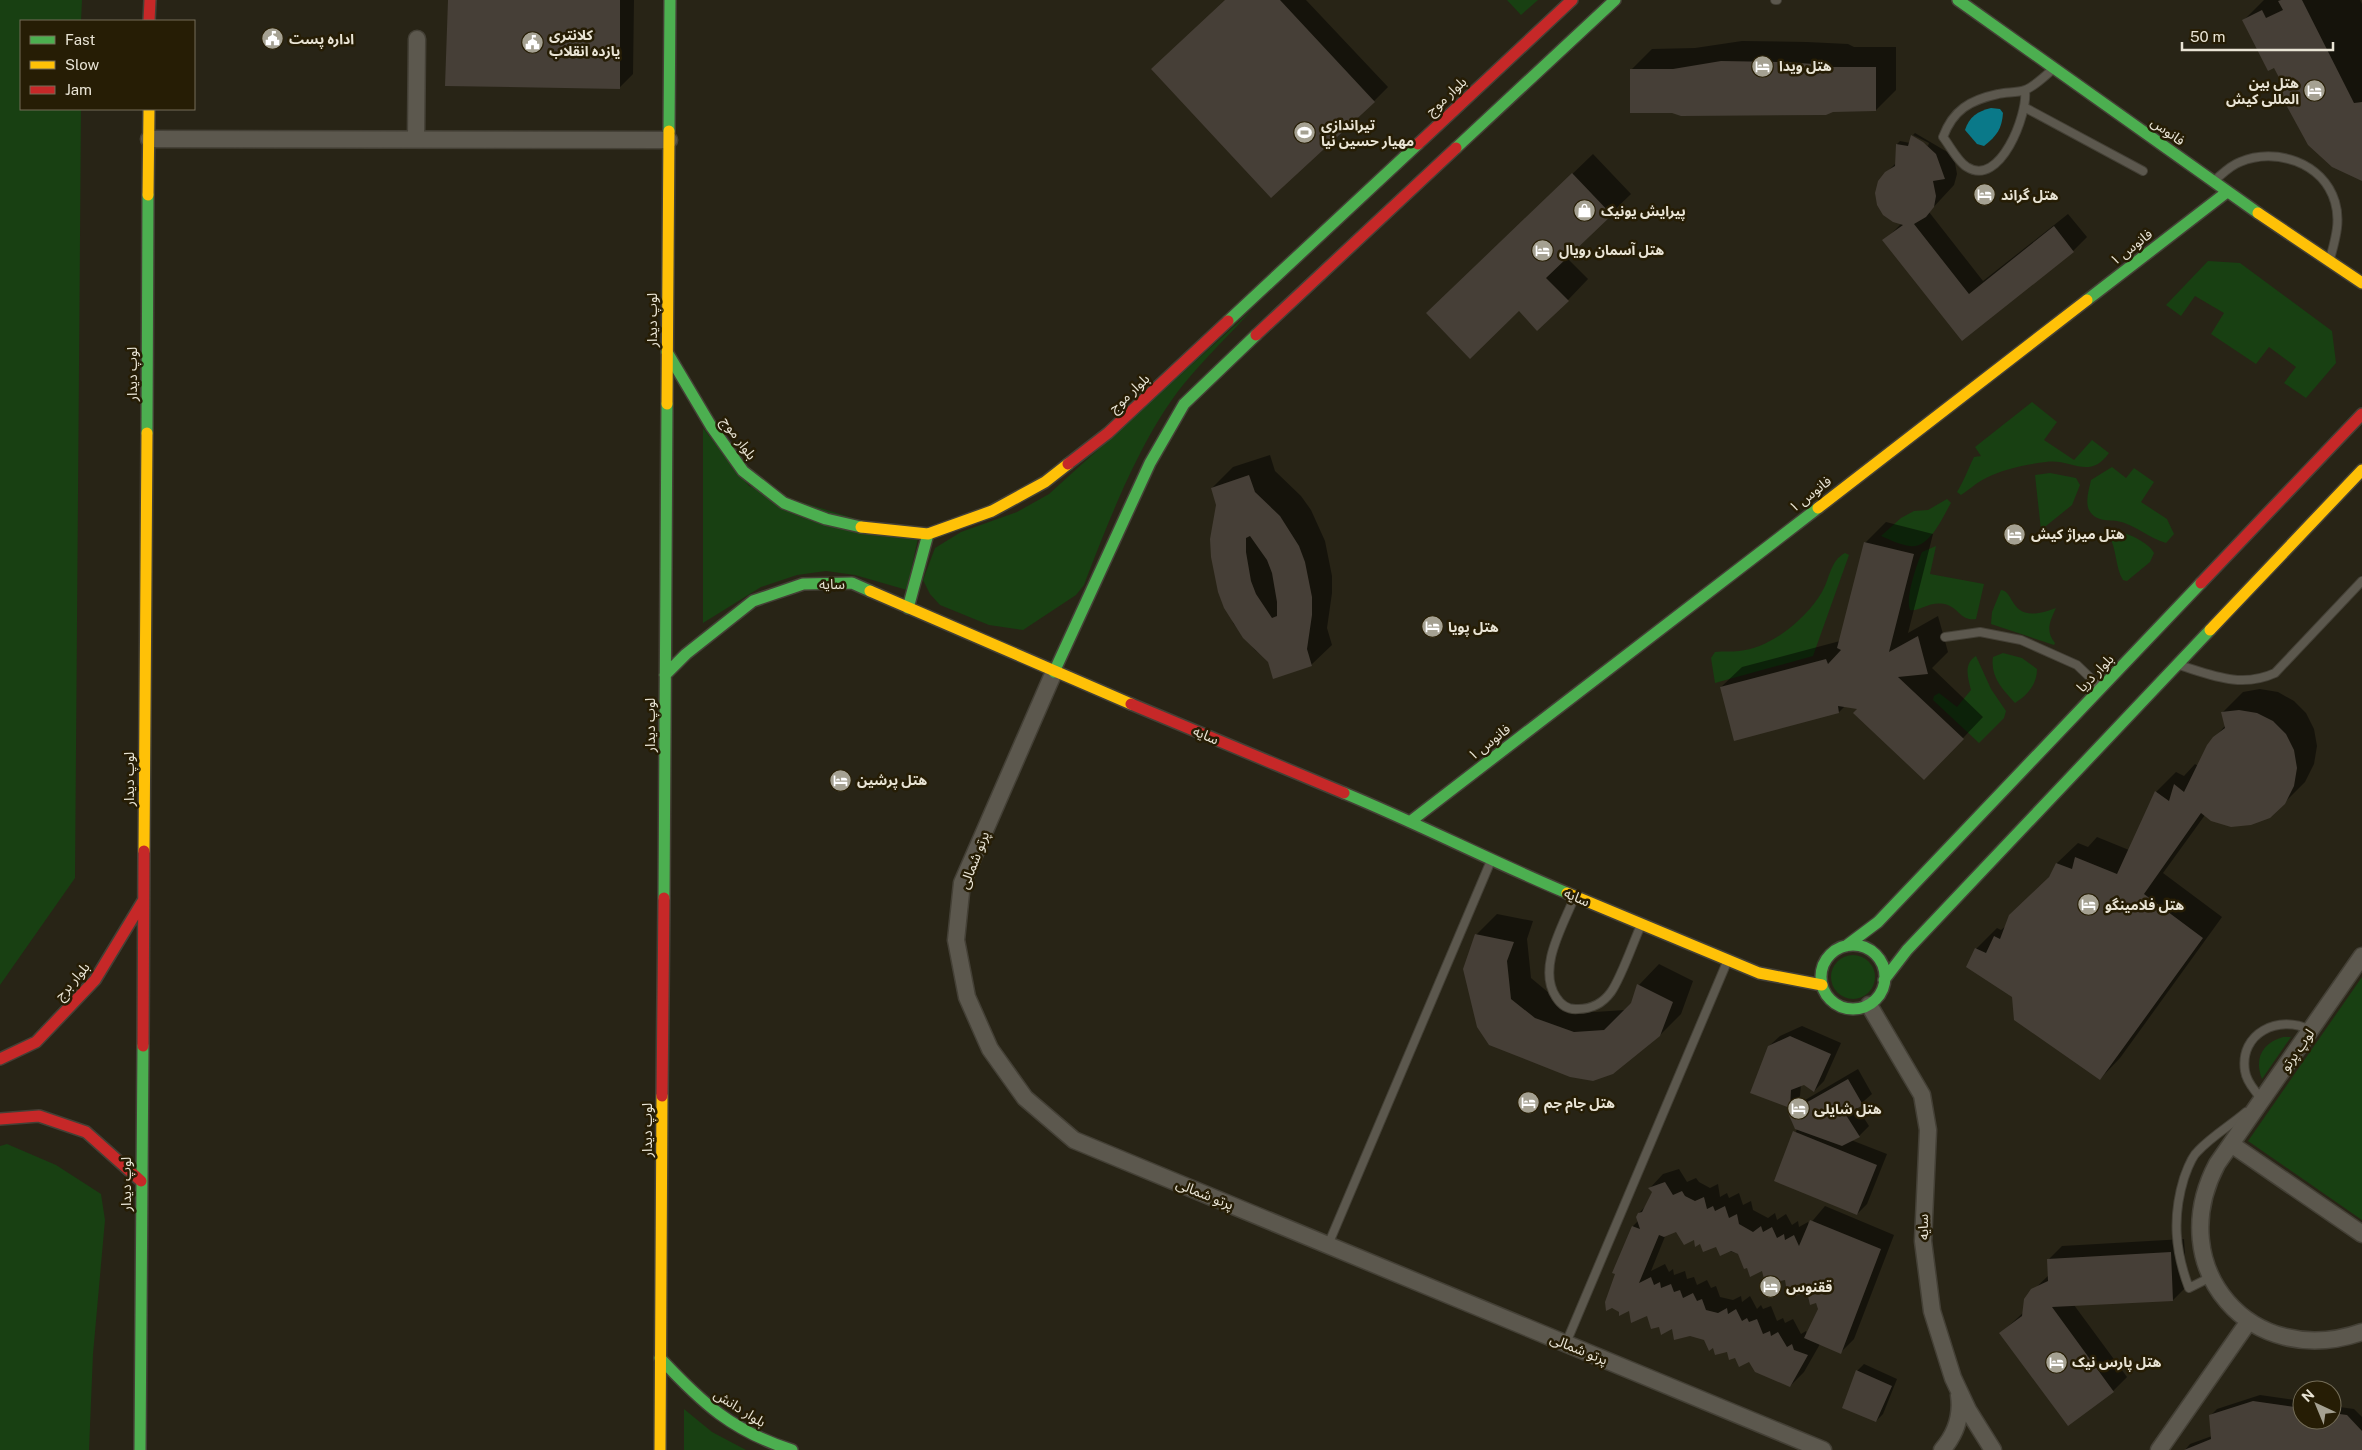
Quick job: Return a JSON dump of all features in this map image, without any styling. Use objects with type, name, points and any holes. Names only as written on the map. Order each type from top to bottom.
[{"type":"street","points":[[150,0],[150,20]]},
{"type":"street","name":"لوپ دیدار","points":[[660,1450],[670,0]]},
{"type":"street","name":"بلوار موج","points":[[1054,672],[1150,462],[1184,404],[1305,267],[1572,0]]},
{"type":"street","name":"بلوار موج","points":[[667,352],[711,426],[743,471],[784,503],[826,519],[868,528],[928,534],[992,511],[1045,482],[1108,434],[1615,0]]},
{"type":"street","name":"فانوس","points":[[1958,0],[2227,192],[2362,283]]},
{"type":"street","points":[[416,139],[417,39]]},
{"type":"street","name":"لوپ دیدار","points":[[140,1450],[149,110]]},
{"type":"street","points":[[149,139],[669,140]]},
{"type":"street","name":"فانوس ۱","points":[[1411,821],[2227,192]]},
{"type":"street","name":"بلوار دریا","points":[[1846,946],[1878,922],[2362,414]]},
{"type":"street","points":[[1884,980],[1907,950],[2362,470]]},
{"type":"street","points":[[908,608],[928,534]]},
{"type":"street","name":"سایه","points":[[665,675],[686,654],[754,601],[803,584],[852,584],[1054,672],[1411,821],[1491,861],[1759,973],[1822,985]]},
{"type":"street","name":"پرتو شمالی","points":[[1054,672],[962,883],[956,940],[967,997],[990,1049],[1025,1098],[1074,1140],[1823,1450]]},
{"type":"street","name":"بلوار برج","points":[[0,1059],[36,1042],[95,980],[143,900]]},
{"type":"street","points":[[1846,946],[1865,948],[1874,953],[1880,961],[1884,980],[1882,990],[1869,1004],[1860,1008],[1840,1007],[1826,994],[1822,985],[1821,975],[1829,957],[1846,946]]},
{"type":"street","name":"لوپ پرتو","points":[[2362,956],[2231,1144],[2208,1181],[2202,1200],[2199,1220],[2204,1259],[2211,1277],[2227,1302],[2249,1321],[2284,1338],[2304,1341],[2324,1342],[2362,1332]]},
{"type":"street","name":"سایه","points":[[1869,1004],[1922,1095],[1928,1130],[1923,1205],[1926,1276],[1941,1345],[1959,1390],[1993,1450]]},
{"type":"street","points":[[0,1119],[39,1116],[86,1132],[141,1181]]},
{"type":"street","points":[[2231,1144],[2362,1234]]},
{"type":"street","points":[[2160,1450],[2249,1321]]},
{"type":"street","name":"بلوار دانش","points":[[660,1358],[696,1396],[721,1418],[750,1434],[792,1450]]},
{"type":"street","points":[[1942,1450],[1952,1436],[1958,1421],[1961,1406],[1959,1390]]},
{"type":"lane","points":[[2024,90],[2026,99],[2024,107],[2013,141],[2005,154],[1990,168],[1977,171],[1966,167],[1943,137],[1948,122],[1959,110],[1976,101],[1998,94],[2024,90],[2055,68]]},
{"type":"lane","points":[[2024,107],[2133,163],[2143,171]]},
{"type":"lane","points":[[2213,182],[2238,162],[2267,154],[2296,160],[2320,176],[2335,201],[2338,231],[2329,261]]},
{"type":"lane","points":[[2178,664],[2215,676],[2240,680],[2259,680],[2275,673],[2362,581]]},
{"type":"lane","points":[[1945,636],[1980,632],[2021,640],[2077,665],[2101,688]]},
{"type":"lane","points":[[1328,1245],[1491,861]]},
{"type":"lane","points":[[1575,896],[1550,958],[1553,992],[1560,1003],[1572,1010],[1598,1005],[1611,992],[1641,924]]},
{"type":"lane","points":[[1566,1343],[1728,960]]},
{"type":"lane","points":[[2211,1277],[2189,1288],[2181,1266],[2176,1242],[2175,1219],[2179,1195],[2186,1172],[2196,1152],[2262,1100],[2254,1092],[2245,1072],[2244,1062],[2252,1041],[2268,1027],[2279,1024],[2301,1025],[2310,1030]]},
{"type":"green space","points":[[0,0],[82,0],[81,20],[20,20],[20,110],[81,110],[75,878],[0,985]]},
{"type":"green space","points":[[1507,0],[1538,0],[1521,15]]},
{"type":"green space","points":[[2208,261],[2240,263],[2332,331],[2336,363],[2306,398],[2284,383],[2296,367],[2269,347],[2256,364],[2211,334],[2224,313],[2195,296],[2181,316],[2166,305]]},
{"type":"green space","points":[[1253,309],[1183,385],[1153,429],[1115,508],[1084,585],[1076,595],[1023,630],[989,625],[940,605],[930,594],[923,580],[935,548],[961,532],[1017,512],[1049,494]]},
{"type":"green space","points":[[2032,402],[2057,422],[2044,440],[2074,460],[2092,440],[2109,453],[2094,466],[2087,467],[2055,462],[2016,467],[1983,480],[1961,495],[1957,492],[1974,457],[1981,456],[1975,447]]},
{"type":"green space","points":[[703,428],[749,486],[918,538],[907,590],[855,575],[826,571],[797,575],[761,587],[703,623]]},
{"type":"green space","points":[[2112,467],[2126,478],[2134,468],[2154,482],[2141,502],[2167,519],[2174,534],[2166,543],[2129,525],[2101,519],[2091,514],[2087,503],[2091,480]]},
{"type":"green space","points":[[2050,473],[2076,478],[2080,485],[2072,505],[2041,530],[2035,475]]},
{"type":"green space","points":[[1947,499],[1951,503],[1940,523],[1930,537],[1917,546],[1899,543],[1881,536],[1901,518],[1914,511],[1928,510]]},
{"type":"green space","points":[[2111,531],[2122,532],[2135,538],[2147,545],[2154,553],[2150,562],[2127,581],[2123,580],[2120,575],[2112,541],[2109,536]]},
{"type":"green space","points":[[1936,546],[1930,574],[1984,584],[1976,619],[1964,617],[1952,607],[1942,604],[1931,604],[1910,610],[1910,590],[1922,552]]},
{"type":"green space","points":[[1845,553],[1849,555],[1813,656],[1715,683],[1711,658],[1715,652],[1751,649],[1763,645],[1797,622],[1822,592],[1836,560]]},
{"type":"green space","points":[[2001,590],[2006,592],[2021,611],[2040,613],[2056,608],[2049,630],[2055,643],[2054,645],[1991,624],[1992,612]]},
{"type":"green space","points":[[2003,653],[2022,658],[2037,669],[2031,689],[2015,703],[1998,682],[1993,670],[1993,657]]},
{"type":"green space","points":[[1976,656],[1991,689],[2006,711],[2004,718],[1979,743],[1933,700],[1934,696],[1939,693],[1957,707],[1971,690],[1968,667],[1969,663]]},
{"type":"green space","points":[[1857,955],[1869,961],[1874,968],[1874,986],[1869,993],[1862,998],[1849,999],[1841,996],[1834,989],[1831,973],[1834,965],[1841,958]]},
{"type":"green space","points":[[2362,977],[2362,1220],[2248,1141]]},
{"type":"green space","points":[[2283,1037],[2291,1037],[2262,1079],[2259,1065],[2262,1053],[2270,1043]]},
{"type":"green space","points":[[7,1144],[56,1165],[101,1194],[105,1220],[93,1354],[89,1450],[0,1450],[0,1146]]},
{"type":"green space","points":[[684,1409],[712,1432],[746,1450],[684,1450]]},
{"type":"water","points":[[1991,108],[2000,109],[2003,113],[1998,131],[1984,146],[1977,144],[1965,130],[1969,121],[1975,115]]},
{"type":"building","name":"کلانتری یازده انقلاب","points":[[448,0],[620,0],[620,89],[445,86]]},
{"type":"building","points":[[1225,0],[1280,0],[1375,102],[1271,198],[1151,69]]},
{"type":"building","name":"هتل بین المللی کیش","points":[[2302,0],[2354,103],[2362,102],[2362,181],[2332,167],[2308,145],[2279,92],[2285,89],[2274,68],[2268,71],[2242,20],[2262,10],[2266,18],[2283,10],[2278,1]]},
{"type":"building","points":[[1721,61],[1786,62],[1833,67],[1876,67],[1876,111],[1833,112],[1826,115],[1681,116],[1672,113],[1630,113],[1630,69],[1673,69]]},
{"type":"building","points":[[1911,135],[1923,142],[1936,154],[1945,179],[1933,181],[1936,196],[1934,207],[1926,217],[1914,224],[1969,294],[2054,226],[2074,252],[1962,341],[1882,240],[1903,225],[1893,222],[1883,215],[1877,205],[1875,193],[1878,181],[1885,172],[1895,166],[1896,144],[1908,146]]},
{"type":"building","points":[[1572,173],[1612,215],[1546,278],[1569,301],[1537,331],[1519,311],[1470,359],[1426,313]]},
{"type":"building","points":[[1249,475],[1255,492],[1280,516],[1299,546],[1305,562],[1312,597],[1312,615],[1307,649],[1312,666],[1273,679],[1268,662],[1243,638],[1224,608],[1218,592],[1211,557],[1210,539],[1216,505],[1211,488]],"holes":[[[1250,536],[1267,560],[1272,573],[1277,602],[1277,616],[1272,618],[1256,594],[1251,581],[1246,552],[1246,538]]]},
{"type":"building","points":[[1864,542],[1914,554],[1889,652],[1918,636],[1928,674],[1898,677],[1964,739],[1924,780],[1853,713],[1857,709],[1838,706],[1839,713],[1734,741],[1720,687],[1826,659],[1828,664],[1841,650],[1837,648]]},
{"type":"building","name":"هتل فلامینگو","points":[[2239,710],[2257,713],[2273,721],[2286,734],[2294,750],[2297,768],[2294,786],[2285,804],[2270,818],[2251,825],[2231,827],[2211,821],[2201,813],[2144,894],[2203,938],[2100,1080],[2014,1020],[2012,997],[1966,967],[1975,948],[1986,953],[1994,936],[2000,939],[2009,915],[2049,877],[2056,863],[2072,869],[2075,857],[2117,874],[2155,791],[2169,801],[2174,784],[2184,792],[2207,745],[2213,737],[2225,728],[2221,712]]},
{"type":"building","points":[[1475,934],[1514,942],[1507,961],[1511,999],[1535,1018],[1574,1032],[1604,1030],[1631,1003],[1637,984],[1673,1002],[1660,1036],[1613,1074],[1593,1081],[1570,1077],[1489,1045],[1477,1027],[1463,969]]},
{"type":"building","points":[[1790,1036],[1831,1054],[1814,1092],[1804,1085],[1791,1090],[1790,1108],[1750,1093],[1768,1046]]},
{"type":"building","points":[[1848,1079],[1863,1105],[1846,1115],[1860,1137],[1842,1146],[1795,1129],[1788,1113]]},
{"type":"building","points":[[1793,1131],[1877,1165],[1857,1215],[1774,1181]]},
{"type":"building","points":[[1665,1182],[1673,1195],[1682,1191],[1685,1196],[1695,1201],[1704,1197],[1707,1209],[1713,1206],[1715,1211],[1725,1206],[1729,1218],[1737,1214],[1739,1224],[1753,1232],[1761,1226],[1763,1232],[1772,1227],[1777,1238],[1784,1234],[1785,1240],[1794,1235],[1799,1246],[1810,1220],[1881,1249],[1841,1354],[1804,1338],[1818,1309],[1816,1303],[1810,1305],[1807,1292],[1795,1296],[1794,1290],[1787,1292],[1785,1280],[1771,1283],[1768,1276],[1764,1279],[1762,1271],[1750,1277],[1747,1268],[1744,1269],[1738,1254],[1731,1251],[1720,1256],[1716,1247],[1703,1252],[1700,1244],[1695,1247],[1694,1240],[1684,1245],[1676,1232],[1664,1237],[1659,1235],[1639,1283],[1651,1277],[1654,1285],[1660,1282],[1661,1288],[1671,1284],[1674,1292],[1680,1290],[1683,1298],[1693,1293],[1697,1301],[1702,1299],[1706,1310],[1718,1313],[1727,1308],[1728,1314],[1736,1309],[1742,1321],[1747,1318],[1749,1322],[1757,1319],[1763,1334],[1770,1331],[1771,1336],[1778,1332],[1787,1347],[1792,1344],[1794,1350],[1808,1355],[1790,1387],[1755,1372],[1749,1362],[1739,1367],[1735,1358],[1729,1360],[1727,1352],[1715,1355],[1713,1348],[1709,1351],[1704,1340],[1690,1336],[1674,1340],[1672,1329],[1661,1335],[1659,1327],[1651,1329],[1647,1316],[1631,1323],[1629,1311],[1619,1316],[1619,1312],[1612,1308],[1606,1311],[1605,1302],[1615,1274],[1612,1273],[1632,1226],[1640,1229],[1636,1217],[1638,1213],[1642,1212],[1652,1192],[1648,1188]]},
{"type":"building","name":"هتل پارس نیک","points":[[2171,1252],[2173,1301],[2052,1307],[2114,1392],[2068,1426],[1999,1333],[2022,1316],[2024,1299],[2031,1289],[2048,1281],[2047,1259]]},
{"type":"building","points":[[1856,1370],[1892,1386],[1876,1422],[1842,1408]]},
{"type":"building","points":[[2253,1401],[2292,1407],[2292,1430],[2342,1430],[2342,1414],[2347,1415],[2362,1431],[2362,1450],[2184,1450],[2211,1439],[2209,1415]]},
{"type":"traffic: fast","points":[[669,131],[670,0]]},
{"type":"traffic: fast","points":[[1456,148],[1615,0]]},
{"type":"traffic: fast","points":[[1958,0],[2258,213]]},
{"type":"traffic: fast","points":[[1228,321],[1418,144]]},
{"type":"traffic: fast","points":[[2087,300],[2227,192]]},
{"type":"traffic: fast","points":[[147,433],[148,195]]},
{"type":"traffic: fast","points":[[1054,672],[1150,463],[1184,404],[1256,335]]},
{"type":"traffic: fast","points":[[667,352],[711,426],[743,471],[784,503],[826,519],[861,527]]},
{"type":"traffic: fast","points":[[664,898],[667,404]]},
{"type":"traffic: fast","points":[[1411,821],[1818,508]]},
{"type":"traffic: fast","points":[[908,608],[928,534]]},
{"type":"traffic: fast","points":[[665,675],[686,654],[753,601],[803,584],[852,583],[870,591]]},
{"type":"traffic: fast","points":[[1846,946],[1878,922],[2201,583]]},
{"type":"traffic: fast","points":[[1884,980],[1907,950],[2210,630]]},
{"type":"traffic: fast","points":[[1344,793],[1567,893]]},
{"type":"traffic: fast","points":[[1853,945],[1871,951],[1879,959],[1885,977],[1879,995],[1871,1003],[1853,1009],[1835,1003],[1827,995],[1821,977],[1827,959],[1835,951],[1853,945]]},
{"type":"traffic: fast","points":[[140,1450],[143,1046]]},
{"type":"traffic: fast","points":[[660,1358],[690,1389],[719,1414],[752,1434],[792,1450]]},
{"type":"traffic: slow","points":[[148,195],[149,110]]},
{"type":"traffic: slow","points":[[667,404],[669,131]]},
{"type":"traffic: slow","points":[[2258,213],[2362,283]]},
{"type":"traffic: slow","points":[[1818,508],[2087,300]]},
{"type":"traffic: slow","points":[[144,851],[147,433]]},
{"type":"traffic: slow","points":[[861,527],[928,534],[992,511],[1045,482],[1068,464]]},
{"type":"traffic: slow","points":[[2210,630],[2362,470]]},
{"type":"traffic: slow","points":[[870,591],[1131,704]]},
{"type":"traffic: slow","points":[[1567,893],[1759,973],[1822,985]]},
{"type":"traffic: slow","points":[[660,1450],[662,1096]]},
{"type":"traffic: jam","points":[[149,20],[150,0]]},
{"type":"traffic: jam","points":[[1418,144],[1572,0]]},
{"type":"traffic: jam","points":[[1256,335],[1456,148]]},
{"type":"traffic: jam","points":[[1068,464],[1108,433],[1228,321]]},
{"type":"traffic: jam","points":[[2201,583],[2362,414]]},
{"type":"traffic: jam","points":[[1131,704],[1344,793]]},
{"type":"traffic: jam","points":[[143,1046],[144,851]]},
{"type":"traffic: jam","points":[[662,1096],[664,898]]},
{"type":"traffic: jam","points":[[0,1059],[36,1042],[95,980],[143,901]]},
{"type":"traffic: jam","points":[[0,1119],[39,1116],[86,1132],[141,1181]]},
{"type":"place","name":"اداره پست","points":[[273,39]]},
{"type":"place","name":"کلانتری یازده انقلاب","points":[[533,43]]},
{"type":"place","name":"هتل ویدا","points":[[1763,66]]},
{"type":"place","name":"هتل بین المللی کیش","points":[[2315,91]]},
{"type":"place","name":"تیراندازی مهیار حسین نیا","points":[[1305,133]]},
{"type":"place","name":"هتل گراند","points":[[1985,195]]},
{"type":"place","name":"پیرایش یونیک","points":[[1585,211]]},
{"type":"place","name":"هتل آسمان رویال","points":[[1543,250]]},
{"type":"place","name":"هتل میراژ کیش","points":[[2015,534]]},
{"type":"place","name":"هتل پویا","points":[[1432,627]]},
{"type":"place","name":"هتل پرشین","points":[[841,780]]},
{"type":"place","name":"هتل فلامینگو","points":[[2089,905]]},
{"type":"place","name":"هتل جام جم","points":[[1528,1103]]},
{"type":"place","name":"هتل شایلی","points":[[1798,1109]]},
{"type":"place","name":"ققنوس","points":[[1770,1287]]},
{"type":"place","name":"هتل پارس نیک","points":[[2056,1362]]}]
